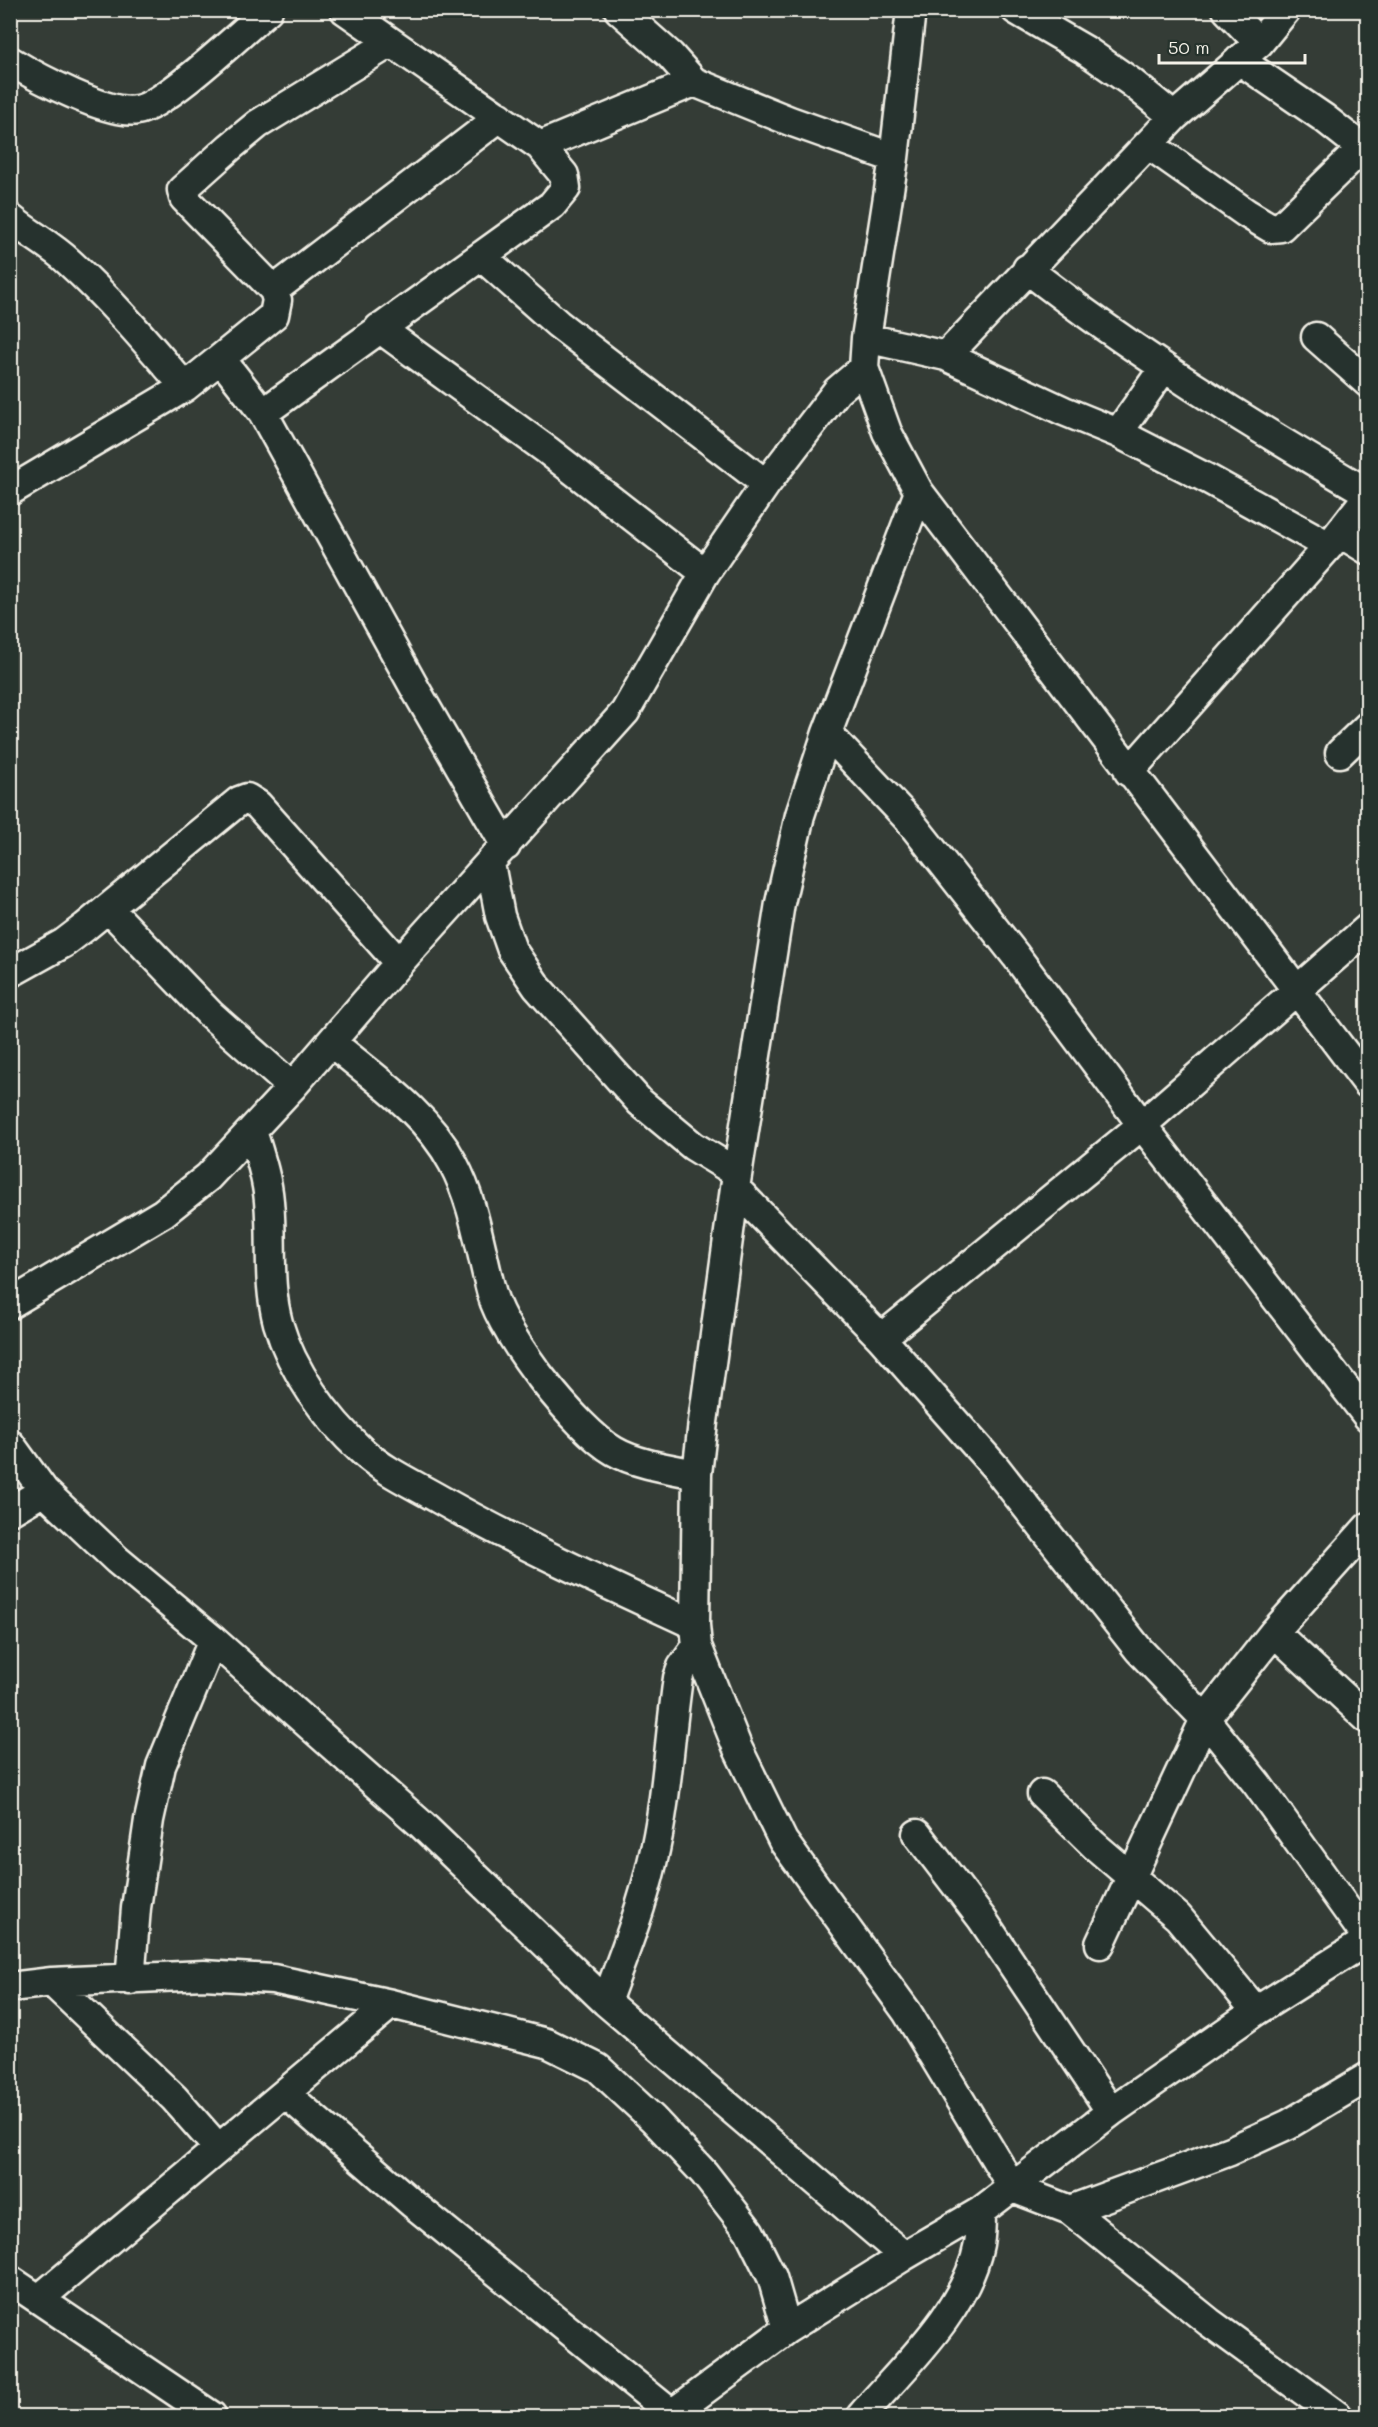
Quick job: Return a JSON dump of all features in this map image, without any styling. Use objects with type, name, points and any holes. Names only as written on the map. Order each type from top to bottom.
[{"type":"street","points":[[10,61],[40,79],[117,110],[138,110],[163,98],[268,10]]},
{"type":"street","points":[[263,413],[552,205],[566,188],[564,175],[540,146],[345,10]]},
{"type":"street","points":[[619,10],[670,55],[694,82],[790,121],[894,158]]},
{"type":"street","points":[[911,10],[894,158],[866,338],[864,368],[887,432],[919,492],[1129,772],[1368,1084]]},
{"type":"street","points":[[1016,10],[1094,56],[1174,117]]},
{"type":"street","points":[[1148,144],[1246,213],[1276,229],[1365,145],[1324,118],[1249,52],[1227,10]]},
{"type":"street","points":[[946,356],[1174,117],[1249,52],[1286,10]]},
{"type":"street","points":[[10,492],[185,387],[274,315],[277,300],[274,290],[184,198],[182,190],[258,124],[390,43]]},
{"type":"street","points":[[540,146],[694,82]]},
{"type":"street","points":[[274,290],[500,117]]},
{"type":"street","points":[[10,218],[24,230],[48,243],[77,269],[185,387]]},
{"type":"street","points":[[481,256],[558,324],[766,484]]},
{"type":"street","points":[[1027,269],[1077,309],[1163,369],[1247,423],[1368,495],[1334,539],[1129,772]]},
{"type":"street","points":[[379,328],[547,450],[705,573]]},
{"type":"street","points":[[1316,337],[1368,383]]},
{"type":"street","points":[[866,338],[946,356],[1064,411],[1118,433],[1334,539],[1368,550]]},
{"type":"street","points":[[221,359],[263,413],[406,672],[498,855],[500,916],[512,950],[537,987],[640,1102],[736,1180],[995,1467],[1139,1650],[1205,1719],[1257,1784],[1368,1939],[1256,2012],[1111,2112],[981,2211],[787,2329],[671,2415],[413,2204],[286,2094]]},
{"type":"street","points":[[10,1304],[164,1213],[208,1177],[252,1131],[399,963],[626,712],[705,573],[766,484],[830,400],[864,368]]},
{"type":"street","points":[[1118,433],[1163,369]]},
{"type":"street","points":[[919,492],[827,733],[800,815],[780,903],[736,1180],[697,1474],[696,1635],[738,1749],[783,1841],[907,2012],[1013,2188],[1070,2210],[1209,2322],[1338,2416]]},
{"type":"street","points":[[1340,753],[1368,726]]},
{"type":"street","points":[[827,733],[909,820],[1016,956],[1142,1125],[1368,1417]]},
{"type":"street","points":[[13,965],[64,943],[109,909],[239,801],[247,798],[258,805],[399,963]]},
{"type":"street","points":[[109,909],[210,1014],[291,1087]]},
{"type":"street","points":[[881,1338],[1142,1125],[1368,928]]},
{"type":"street","points":[[331,1042],[415,1115],[436,1138],[453,1163],[468,1199],[482,1246],[493,1296],[516,1342],[550,1389],[589,1434],[615,1452],[656,1466],[697,1474]]},
{"type":"street","points":[[252,1131],[265,1174],[269,1202],[270,1281],[278,1324],[302,1377],[329,1417],[363,1452],[385,1468],[468,1516],[696,1635]]},
{"type":"street","points":[[10,1444],[45,1491],[117,1560],[213,1640],[421,1824],[606,2002],[904,2256]]},
{"type":"street","points":[[10,1511],[45,1491]]},
{"type":"street","points":[[1100,1944],[1205,1719],[1274,1632],[1368,1527]]},
{"type":"street","points":[[1274,1632],[1368,1719]]},
{"type":"street","points":[[606,2002],[633,1930],[652,1863],[669,1774],[678,1678],[696,1635]]},
{"type":"street","points":[[130,1980],[136,1908],[161,1766],[213,1640]]},
{"type":"street","points":[[1042,1794],[1094,1845],[1178,1917],[1256,2012]]},
{"type":"street","points":[[918,1834],[982,1919],[1111,2112]]},
{"type":"street","points":[[10,1988],[52,1982],[204,1976],[273,1980],[391,2004],[547,2043],[598,2068],[653,2119],[697,2166],[749,2231],[772,2277],[787,2329]]},
{"type":"street","points":[[52,1982],[174,2098],[218,2148]]},
{"type":"street","points":[[39,2299],[391,2004]]},
{"type":"street","points":[[1070,2210],[1250,2142],[1289,2124],[1368,2077]]},
{"type":"street","points":[[861,2416],[933,2332],[952,2306],[968,2278],[979,2244],[981,2211]]},
{"type":"street","points":[[10,2280],[212,2416]]}]
